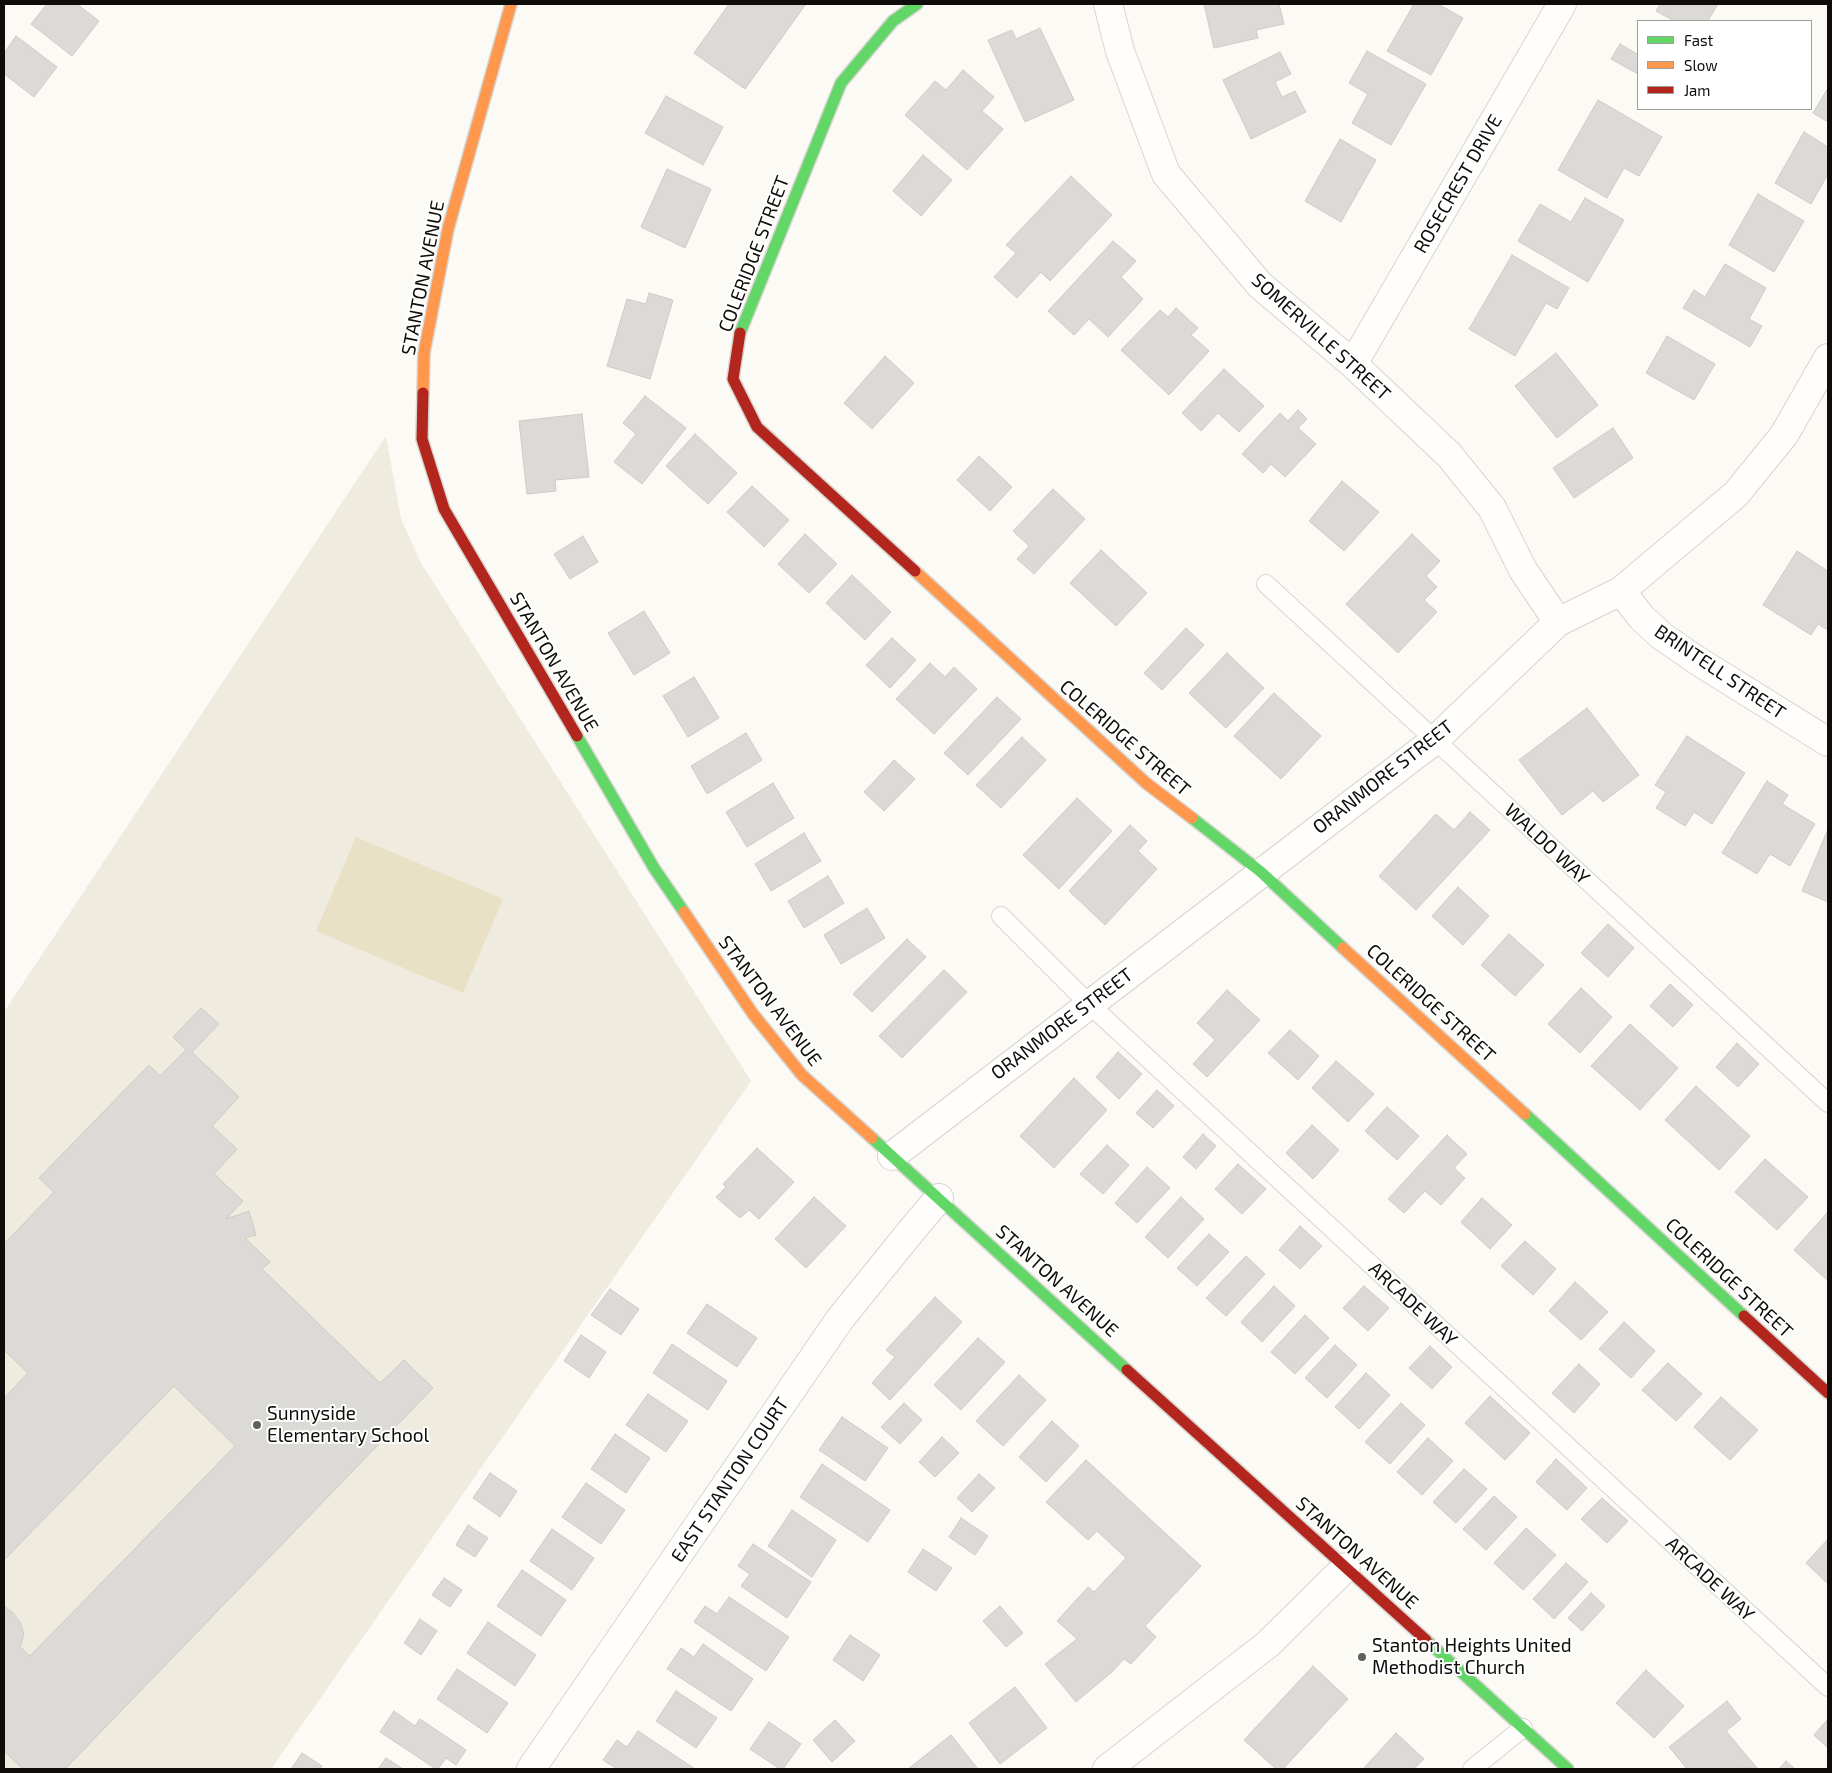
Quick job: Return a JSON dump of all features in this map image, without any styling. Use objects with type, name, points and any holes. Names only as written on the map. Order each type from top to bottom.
[{"type":"street","name":"STANTON AVENUE","points":[[511,4],[448,229],[424,353],[422,439],[444,509],[654,868],[753,1014],[802,1075],[1568,1769]]},
{"type":"street","name":"COLERIDGE STREET","points":[[916,4],[893,22],[841,82],[740,334],[733,379],[757,427],[1146,783],[1261,872],[1828,1393]]},
{"type":"street","name":"SOMERVILLE STREET","points":[[1108,4],[1120,51],[1166,174],[1260,285],[1353,364],[1449,455],[1492,508],[1522,570],[1558,622]]},
{"type":"street","name":"ROSECREST DRIVE","points":[[1353,364],[1562,4]]},
{"type":"street","name":"ORANMORE STREET","points":[[892,1156],[1435,740],[1558,622],[1621,591],[1736,494],[1784,435],[1828,358]]},
{"type":"street","name":"BRINTELL STREET","points":[[1621,591],[1642,618],[1663,637],[1828,742]]},
{"type":"street","name":"EAST STANTON COURT","points":[[531,1769],[840,1319],[939,1198]]},
{"type":"street","points":[[1107,1769],[1268,1644],[1346,1567]]},
{"type":"lane","name":"WALDO WAY","points":[[1266,584],[1828,1103]]},
{"type":"lane","name":"ARCADE WAY","points":[[1001,916],[1089,1004],[1828,1687]]},
{"type":"lane","points":[[1472,1769],[1524,1728]]},
{"type":"shaded area","name":"Sunnyside Elementary School","points":[[386,436],[401,519],[421,563],[751,1081],[271,1769],[4,1769],[4,1012]]},
{"type":"shaded area","points":[[356,837],[503,899],[463,993],[316,931]]},
{"type":"building","points":[[47,4],[77,4],[99,21],[72,56],[31,24]]},
{"type":"building","points":[[729,4],[806,4],[745,89],[694,53]]},
{"type":"building","points":[[1204,4],[1279,4],[1284,24],[1256,30],[1258,38],[1214,48]]},
{"type":"building","points":[[1414,4],[1438,4],[1463,18],[1431,75],[1387,51]]},
{"type":"building","points":[[1660,4],[1718,4],[1709,20],[1672,20],[1656,11]]},
{"type":"building","points":[[1040,28],[1074,100],[1025,122],[988,40],[1012,30],[1016,39]]},
{"type":"building","points":[[16,36],[57,67],[34,97],[4,74],[4,53]]},
{"type":"building","points":[[1620,44],[1637,54],[1637,73],[1611,59]]},
{"type":"building","points":[[1367,51],[1426,84],[1391,145],[1352,123],[1368,94],[1349,83]]},
{"type":"building","points":[[1280,52],[1291,74],[1275,82],[1282,97],[1295,91],[1306,112],[1251,139],[1223,80]]},
{"type":"building","points":[[963,70],[994,97],[982,111],[1003,129],[967,170],[905,115],[935,81],[946,90]]},
{"type":"building","points":[[1828,88],[1828,122],[1813,113]]},
{"type":"building","points":[[666,96],[723,127],[703,165],[645,133]]},
{"type":"building","points":[[1598,100],[1662,137],[1639,176],[1624,168],[1607,198],[1558,170]]},
{"type":"building","points":[[1804,132],[1828,147],[1828,174],[1811,204],[1775,183]]},
{"type":"building","points":[[1340,139],[1376,160],[1341,222],[1305,201]]},
{"type":"building","points":[[923,155],[952,180],[921,216],[893,191]]},
{"type":"building","points":[[667,169],[711,189],[685,248],[641,227]]},
{"type":"building","points":[[1071,176],[1112,215],[1050,281],[1041,272],[1017,298],[994,277],[1016,253],[1006,245]]},
{"type":"building","points":[[1758,194],[1804,221],[1774,272],[1729,245]]},
{"type":"building","points":[[1585,198],[1624,220],[1588,282],[1518,241],[1540,204],[1571,222]]},
{"type":"building","points":[[1113,241],[1136,261],[1121,277],[1143,299],[1108,337],[1089,319],[1074,335],[1048,311]]},
{"type":"building","points":[[1512,255],[1569,288],[1557,309],[1546,303],[1515,356],[1469,329]]},
{"type":"building","points":[[1725,264],[1766,288],[1749,319],[1762,326],[1750,347],[1683,308],[1694,290],[1705,297]]},
{"type":"building","points":[[649,293],[673,300],[650,379],[607,366],[627,299],[646,304]]},
{"type":"building","points":[[1176,308],[1198,328],[1191,335],[1209,351],[1169,395],[1121,350],[1160,310],[1168,317]]},
{"type":"building","points":[[1667,336],[1715,364],[1694,400],[1646,373]]},
{"type":"building","points":[[1556,353],[1598,405],[1557,438],[1515,386]]},
{"type":"building","points":[[885,356],[914,383],[872,429],[844,403]]},
{"type":"building","points":[[1224,369],[1264,406],[1239,432],[1218,413],[1201,431],[1182,413]]},
{"type":"building","points":[[645,396],[686,428],[642,484],[614,462],[636,434],[623,423]]},
{"type":"building","points":[[1298,410],[1307,419],[1298,428],[1316,444],[1285,477],[1271,464],[1263,473],[1242,454],[1280,413],[1288,421]]},
{"type":"building","points":[[582,414],[589,477],[555,480],[556,491],[527,494],[519,421]]},
{"type":"building","points":[[1613,428],[1633,458],[1574,498],[1553,468]]},
{"type":"building","points":[[695,434],[737,473],[708,504],[666,466]]},
{"type":"building","points":[[979,456],[1012,487],[990,511],[957,480]]},
{"type":"building","points":[[1342,481],[1379,512],[1344,551],[1309,521]]},
{"type":"building","points":[[752,486],[789,520],[764,547],[727,512]]},
{"type":"building","points":[[1053,489],[1085,519],[1034,574],[1017,559],[1029,546],[1013,531]]},
{"type":"building","points":[[805,534],[837,564],[809,593],[778,564]]},
{"type":"building","points":[[1412,534],[1440,561],[1426,576],[1437,587],[1424,600],[1437,612],[1398,653],[1346,604]]},
{"type":"building","points":[[583,536],[598,562],[570,579],[554,554]]},
{"type":"building","points":[[1101,550],[1147,593],[1116,626],[1070,583]]},
{"type":"building","points":[[1797,551],[1828,571],[1828,630],[1818,624],[1811,635],[1763,605]]},
{"type":"building","points":[[852,575],[891,612],[865,640],[826,603]]},
{"type":"building","points":[[644,611],[670,653],[634,675],[608,633]]},
{"type":"building","points":[[1186,628],[1204,645],[1162,690],[1144,673]]},
{"type":"building","points":[[892,638],[916,660],[890,688],[866,665]]},
{"type":"building","points":[[1227,653],[1264,688],[1226,728],[1189,693]]},
{"type":"building","points":[[930,663],[945,677],[954,667],[977,689],[934,734],[896,699]]},
{"type":"building","points":[[694,677],[719,718],[688,737],[663,696]]},
{"type":"building","points":[[1274,693],[1321,736],[1281,779],[1234,736]]},
{"type":"building","points":[[997,697],[1021,719],[968,775],[944,753]]},
{"type":"building","points":[[1587,708],[1639,775],[1603,802],[1593,791],[1562,815],[1519,760]]},
{"type":"building","points":[[746,733],[762,760],[707,794],[691,766]]},
{"type":"building","points":[[1687,736],[1745,773],[1712,824],[1694,812],[1685,826],[1656,808],[1666,792],[1655,785]]},
{"type":"building","points":[[1022,737],[1046,760],[1001,808],[976,785]]},
{"type":"building","points":[[894,760],[915,779],[884,811],[864,792]]},
{"type":"building","points":[[1767,781],[1788,795],[1782,804],[1815,824],[1790,866],[1770,854],[1757,874],[1722,853]]},
{"type":"building","points":[[773,783],[794,818],[747,847],[726,812]]},
{"type":"building","points":[[1077,798],[1112,831],[1059,889],[1023,855]]},
{"type":"building","points":[[1470,812],[1490,830],[1416,910],[1379,876],[1436,814],[1454,830]]},
{"type":"building","points":[[1130,825],[1147,841],[1138,851],[1157,869],[1105,925],[1069,891]]},
{"type":"building","points":[[1828,829],[1828,902],[1802,891]]},
{"type":"building","points":[[804,833],[821,861],[771,891],[755,864]]},
{"type":"building","points":[[828,876],[844,903],[804,928],[788,901]]},
{"type":"building","points":[[1458,887],[1489,916],[1463,945],[1432,916]]},
{"type":"building","points":[[867,908],[885,938],[841,964],[824,935]]},
{"type":"building","points":[[1608,924],[1634,948],[1608,977],[1581,953]]},
{"type":"building","points":[[1509,934],[1544,965],[1515,996],[1481,965]]},
{"type":"building","points":[[907,939],[926,957],[872,1012],[853,994]]},
{"type":"building","points":[[944,970],[967,992],[902,1058],[879,1036]]},
{"type":"building","points":[[1670,984],[1693,1005],[1673,1027],[1650,1006]]},
{"type":"building","points":[[1581,988],[1612,1017],[1580,1053],[1548,1024]]},
{"type":"building","points":[[1227,990],[1260,1020],[1207,1077],[1193,1064],[1215,1040],[1197,1023]]},
{"type":"building","points":[[201,1008],[219,1024],[192,1052],[239,1097],[212,1126],[237,1149],[214,1174],[243,1201],[226,1219],[249,1211],[256,1235],[245,1238],[270,1262],[262,1269],[380,1383],[404,1360],[433,1388],[65,1769],[23,1769],[4,1751],[4,1606],[20,1622],[24,1634],[20,1647],[30,1656],[235,1446],[174,1386],[4,1560],[4,1398],[28,1373],[4,1350],[4,1244],[54,1192],[39,1178],[149,1065],[160,1076],[186,1050],[173,1037]]},
{"type":"building","points":[[1630,1024],[1678,1068],[1640,1110],[1591,1066]]},
{"type":"building","points":[[1290,1030],[1319,1056],[1298,1080],[1268,1053]]},
{"type":"building","points":[[1737,1043],[1759,1064],[1738,1087],[1716,1067]]},
{"type":"building","points":[[1118,1052],[1142,1074],[1119,1099],[1096,1077]]},
{"type":"building","points":[[1336,1061],[1374,1094],[1348,1122],[1312,1088]]},
{"type":"building","points":[[1074,1078],[1107,1110],[1054,1168],[1020,1136]]},
{"type":"building","points":[[1696,1086],[1750,1136],[1719,1170],[1665,1120]]},
{"type":"building","points":[[1157,1090],[1174,1106],[1153,1128],[1136,1113]]},
{"type":"building","points":[[1387,1107],[1419,1136],[1397,1160],[1365,1131]]},
{"type":"building","points":[[1312,1125],[1339,1150],[1313,1179],[1286,1153]]},
{"type":"building","points":[[1203,1134],[1216,1146],[1196,1169],[1183,1157]]},
{"type":"building","points":[[1447,1135],[1467,1154],[1454,1168],[1465,1178],[1441,1205],[1425,1191],[1404,1213],[1388,1199]]},
{"type":"building","points":[[1107,1145],[1129,1165],[1103,1194],[1080,1174]]},
{"type":"building","points":[[757,1148],[794,1182],[759,1219],[749,1210],[740,1218],[716,1197],[726,1187],[723,1184]]},
{"type":"building","points":[[1765,1159],[1808,1197],[1777,1230],[1735,1192]]},
{"type":"building","points":[[1238,1164],[1266,1189],[1242,1214],[1215,1189]]},
{"type":"building","points":[[1147,1167],[1170,1188],[1137,1223],[1115,1203]]},
{"type":"building","points":[[814,1197],[846,1226],[806,1268],[775,1239]]},
{"type":"building","points":[[1181,1197],[1204,1219],[1168,1258],[1145,1237]]},
{"type":"building","points":[[1482,1198],[1512,1225],[1490,1249],[1461,1222]]},
{"type":"building","points":[[1828,1214],[1828,1281],[1794,1250]]},
{"type":"building","points":[[1300,1226],[1322,1246],[1300,1269],[1279,1250]]},
{"type":"building","points":[[1209,1234],[1229,1252],[1197,1286],[1177,1268]]},
{"type":"building","points":[[1525,1241],[1556,1269],[1533,1295],[1501,1266]]},
{"type":"building","points":[[1246,1256],[1265,1274],[1226,1316],[1206,1298]]},
{"type":"building","points":[[1575,1282],[1608,1312],[1581,1340],[1549,1311]]},
{"type":"building","points":[[1274,1286],[1295,1306],[1262,1342],[1241,1322]]},
{"type":"building","points":[[1364,1286],[1389,1308],[1368,1331],[1343,1308]]},
{"type":"building","points":[[610,1289],[639,1309],[621,1335],[591,1315]]},
{"type":"building","points":[[935,1297],[962,1322],[890,1400],[872,1383],[895,1357],[886,1350]]},
{"type":"building","points":[[707,1304],[757,1338],[737,1367],[687,1333]]},
{"type":"building","points":[[1305,1315],[1329,1338],[1295,1374],[1271,1352]]},
{"type":"building","points":[[1624,1322],[1655,1351],[1631,1378],[1599,1349]]},
{"type":"building","points":[[581,1335],[606,1352],[589,1378],[564,1361]]},
{"type":"building","points":[[978,1338],[1005,1362],[961,1410],[934,1385]]},
{"type":"building","points":[[672,1344],[727,1381],[708,1410],[653,1373]]},
{"type":"building","points":[[1335,1345],[1357,1365],[1327,1398],[1305,1378]]},
{"type":"building","points":[[1430,1346],[1452,1367],[1432,1389],[1409,1368]]},
{"type":"building","points":[[1668,1363],[1702,1394],[1676,1421],[1642,1390]]},
{"type":"building","points":[[1579,1364],[1600,1384],[1574,1413],[1552,1393]]},
{"type":"building","points":[[1366,1373],[1390,1395],[1359,1429],[1335,1407]]},
{"type":"building","points":[[1019,1375],[1046,1400],[1003,1446],[976,1421]]},
{"type":"building","points":[[648,1394],[688,1421],[666,1452],[626,1425]]},
{"type":"building","points":[[1490,1396],[1530,1433],[1505,1460],[1465,1423]]},
{"type":"building","points":[[1721,1397],[1758,1430],[1730,1460],[1694,1427]]},
{"type":"building","points":[[904,1403],[922,1420],[900,1444],[881,1427]]},
{"type":"building","points":[[1401,1403],[1425,1425],[1390,1464],[1365,1442]]},
{"type":"building","points":[[842,1417],[888,1448],[865,1481],[819,1450]]},
{"type":"building","points":[[1052,1421],[1079,1446],[1046,1482],[1019,1457]]},
{"type":"building","points":[[615,1434],[650,1458],[626,1493],[591,1469]]},
{"type":"building","points":[[942,1437],[959,1453],[935,1477],[919,1462]]},
{"type":"building","points":[[1428,1438],[1453,1461],[1422,1495],[1397,1472]]},
{"type":"building","points":[[1556,1459],[1587,1488],[1567,1510],[1536,1482]]},
{"type":"building","points":[[1086,1460],[1201,1566],[1145,1626],[1156,1637],[1131,1664],[1124,1659],[1112,1672],[1076,1702],[1045,1664],[1077,1639],[1057,1621],[1088,1587],[1094,1592],[1126,1558],[1097,1531],[1088,1540],[1046,1502]]},
{"type":"building","points":[[822,1464],[890,1510],[868,1542],[800,1497]]},
{"type":"building","points":[[1464,1469],[1487,1489],[1456,1523],[1433,1502]]},
{"type":"building","points":[[490,1473],[517,1491],[500,1517],[473,1498]]},
{"type":"building","points":[[979,1474],[995,1488],[972,1512],[957,1498]]},
{"type":"building","points":[[586,1483],[625,1510],[601,1544],[562,1517]]},
{"type":"building","points":[[1494,1496],[1517,1517],[1486,1550],[1463,1529]]},
{"type":"building","points":[[1602,1498],[1628,1521],[1607,1543],[1581,1519]]},
{"type":"building","points":[[792,1510],[836,1540],[812,1577],[768,1546]]},
{"type":"building","points":[[961,1518],[988,1536],[975,1555],[949,1537]]},
{"type":"building","points":[[468,1525],[488,1538],[475,1557],[456,1545]]},
{"type":"building","points":[[1526,1528],[1556,1555],[1523,1590],[1494,1563]]},
{"type":"building","points":[[552,1529],[594,1558],[572,1590],[530,1561]]},
{"type":"building","points":[[1828,1539],[1828,1584],[1806,1563]]},
{"type":"building","points":[[753,1544],[811,1582],[787,1618],[741,1586],[750,1574],[738,1566]]},
{"type":"building","points":[[923,1549],[952,1568],[936,1591],[908,1572]]},
{"type":"building","points":[[1566,1563],[1588,1582],[1554,1619],[1533,1599]]},
{"type":"building","points":[[522,1570],[566,1600],[541,1636],[497,1606]]},
{"type":"building","points":[[444,1578],[462,1590],[450,1607],[432,1595]]},
{"type":"building","points":[[1591,1593],[1605,1606],[1582,1631],[1568,1618]]},
{"type":"building","points":[[729,1597],[789,1637],[766,1671],[694,1622],[705,1606],[717,1614]]},
{"type":"building","points":[[1000,1606],[1023,1633],[1006,1647],[983,1621]]},
{"type":"building","points":[[420,1619],[437,1631],[421,1655],[404,1643]]},
{"type":"building","points":[[488,1622],[536,1655],[515,1686],[467,1653]]},
{"type":"building","points":[[850,1635],[880,1655],[863,1681],[833,1660]]},
{"type":"building","points":[[703,1644],[753,1679],[731,1711],[667,1669],[681,1648],[694,1657]]},
{"type":"building","points":[[1313,1666],[1348,1699],[1283,1769],[1276,1769],[1244,1740]]},
{"type":"building","points":[[457,1669],[508,1703],[487,1733],[437,1699]]},
{"type":"building","points":[[1646,1670],[1684,1706],[1654,1738],[1616,1703]]},
{"type":"building","points":[[1015,1687],[1047,1728],[1000,1764],[969,1723]]},
{"type":"building","points":[[676,1691],[717,1718],[696,1748],[656,1721]]},
{"type":"building","points":[[1727,1701],[1741,1719],[1726,1731],[1757,1768],[1687,1769],[1669,1747]]},
{"type":"building","points":[[394,1711],[415,1726],[420,1719],[466,1750],[456,1765],[446,1758],[436,1769],[380,1732]]},
{"type":"building","points":[[1828,1719],[1828,1748],[1814,1735]]},
{"type":"building","points":[[835,1720],[855,1741],[832,1762],[813,1740]]},
{"type":"building","points":[[769,1722],[801,1744],[783,1769],[780,1769],[750,1749]]},
{"type":"building","points":[[638,1731],[695,1769],[617,1769],[603,1760],[617,1740],[627,1747]]},
{"type":"building","points":[[1396,1733],[1424,1759],[1414,1769],[1363,1769]]},
{"type":"building","points":[[951,1735],[978,1769],[908,1769]]},
{"type":"building","points":[[302,1753],[322,1766],[320,1769],[291,1769]]},
{"type":"building","points":[[386,1758],[403,1769],[378,1769]]},
{"type":"building","points":[[1786,1761],[1795,1769],[1779,1769]]},
{"type":"traffic: fast","points":[[740,333],[841,83],[893,21],[917,4]]},
{"type":"traffic: fast","points":[[577,736],[654,868],[684,912]]},
{"type":"traffic: fast","points":[[1192,818],[1261,872],[1343,948]]},
{"type":"traffic: fast","points":[[1525,1114],[1744,1316]]},
{"type":"traffic: fast","points":[[872,1138],[1127,1370]]},
{"type":"traffic: fast","points":[[1426,1640],[1568,1769]]},
{"type":"traffic: slow","points":[[423,393],[424,353],[448,229],[511,4]]},
{"type":"traffic: slow","points":[[915,571],[1146,783],[1192,818]]},
{"type":"traffic: slow","points":[[684,912],[753,1014],[802,1075],[872,1138]]},
{"type":"traffic: slow","points":[[1343,948],[1525,1114]]},
{"type":"traffic: jam","points":[[740,333],[733,379],[757,427],[915,571]]},
{"type":"traffic: jam","points":[[423,393],[422,439],[444,509],[577,736]]},
{"type":"traffic: jam","points":[[1744,1316],[1828,1393]]},
{"type":"traffic: jam","points":[[1127,1370],[1426,1640]]},
{"type":"place","name":"Sunnyside Elementary School","points":[[257,1425]]},
{"type":"place","name":"Stanton Heights United Methodist Church","points":[[1362,1657]]}]
